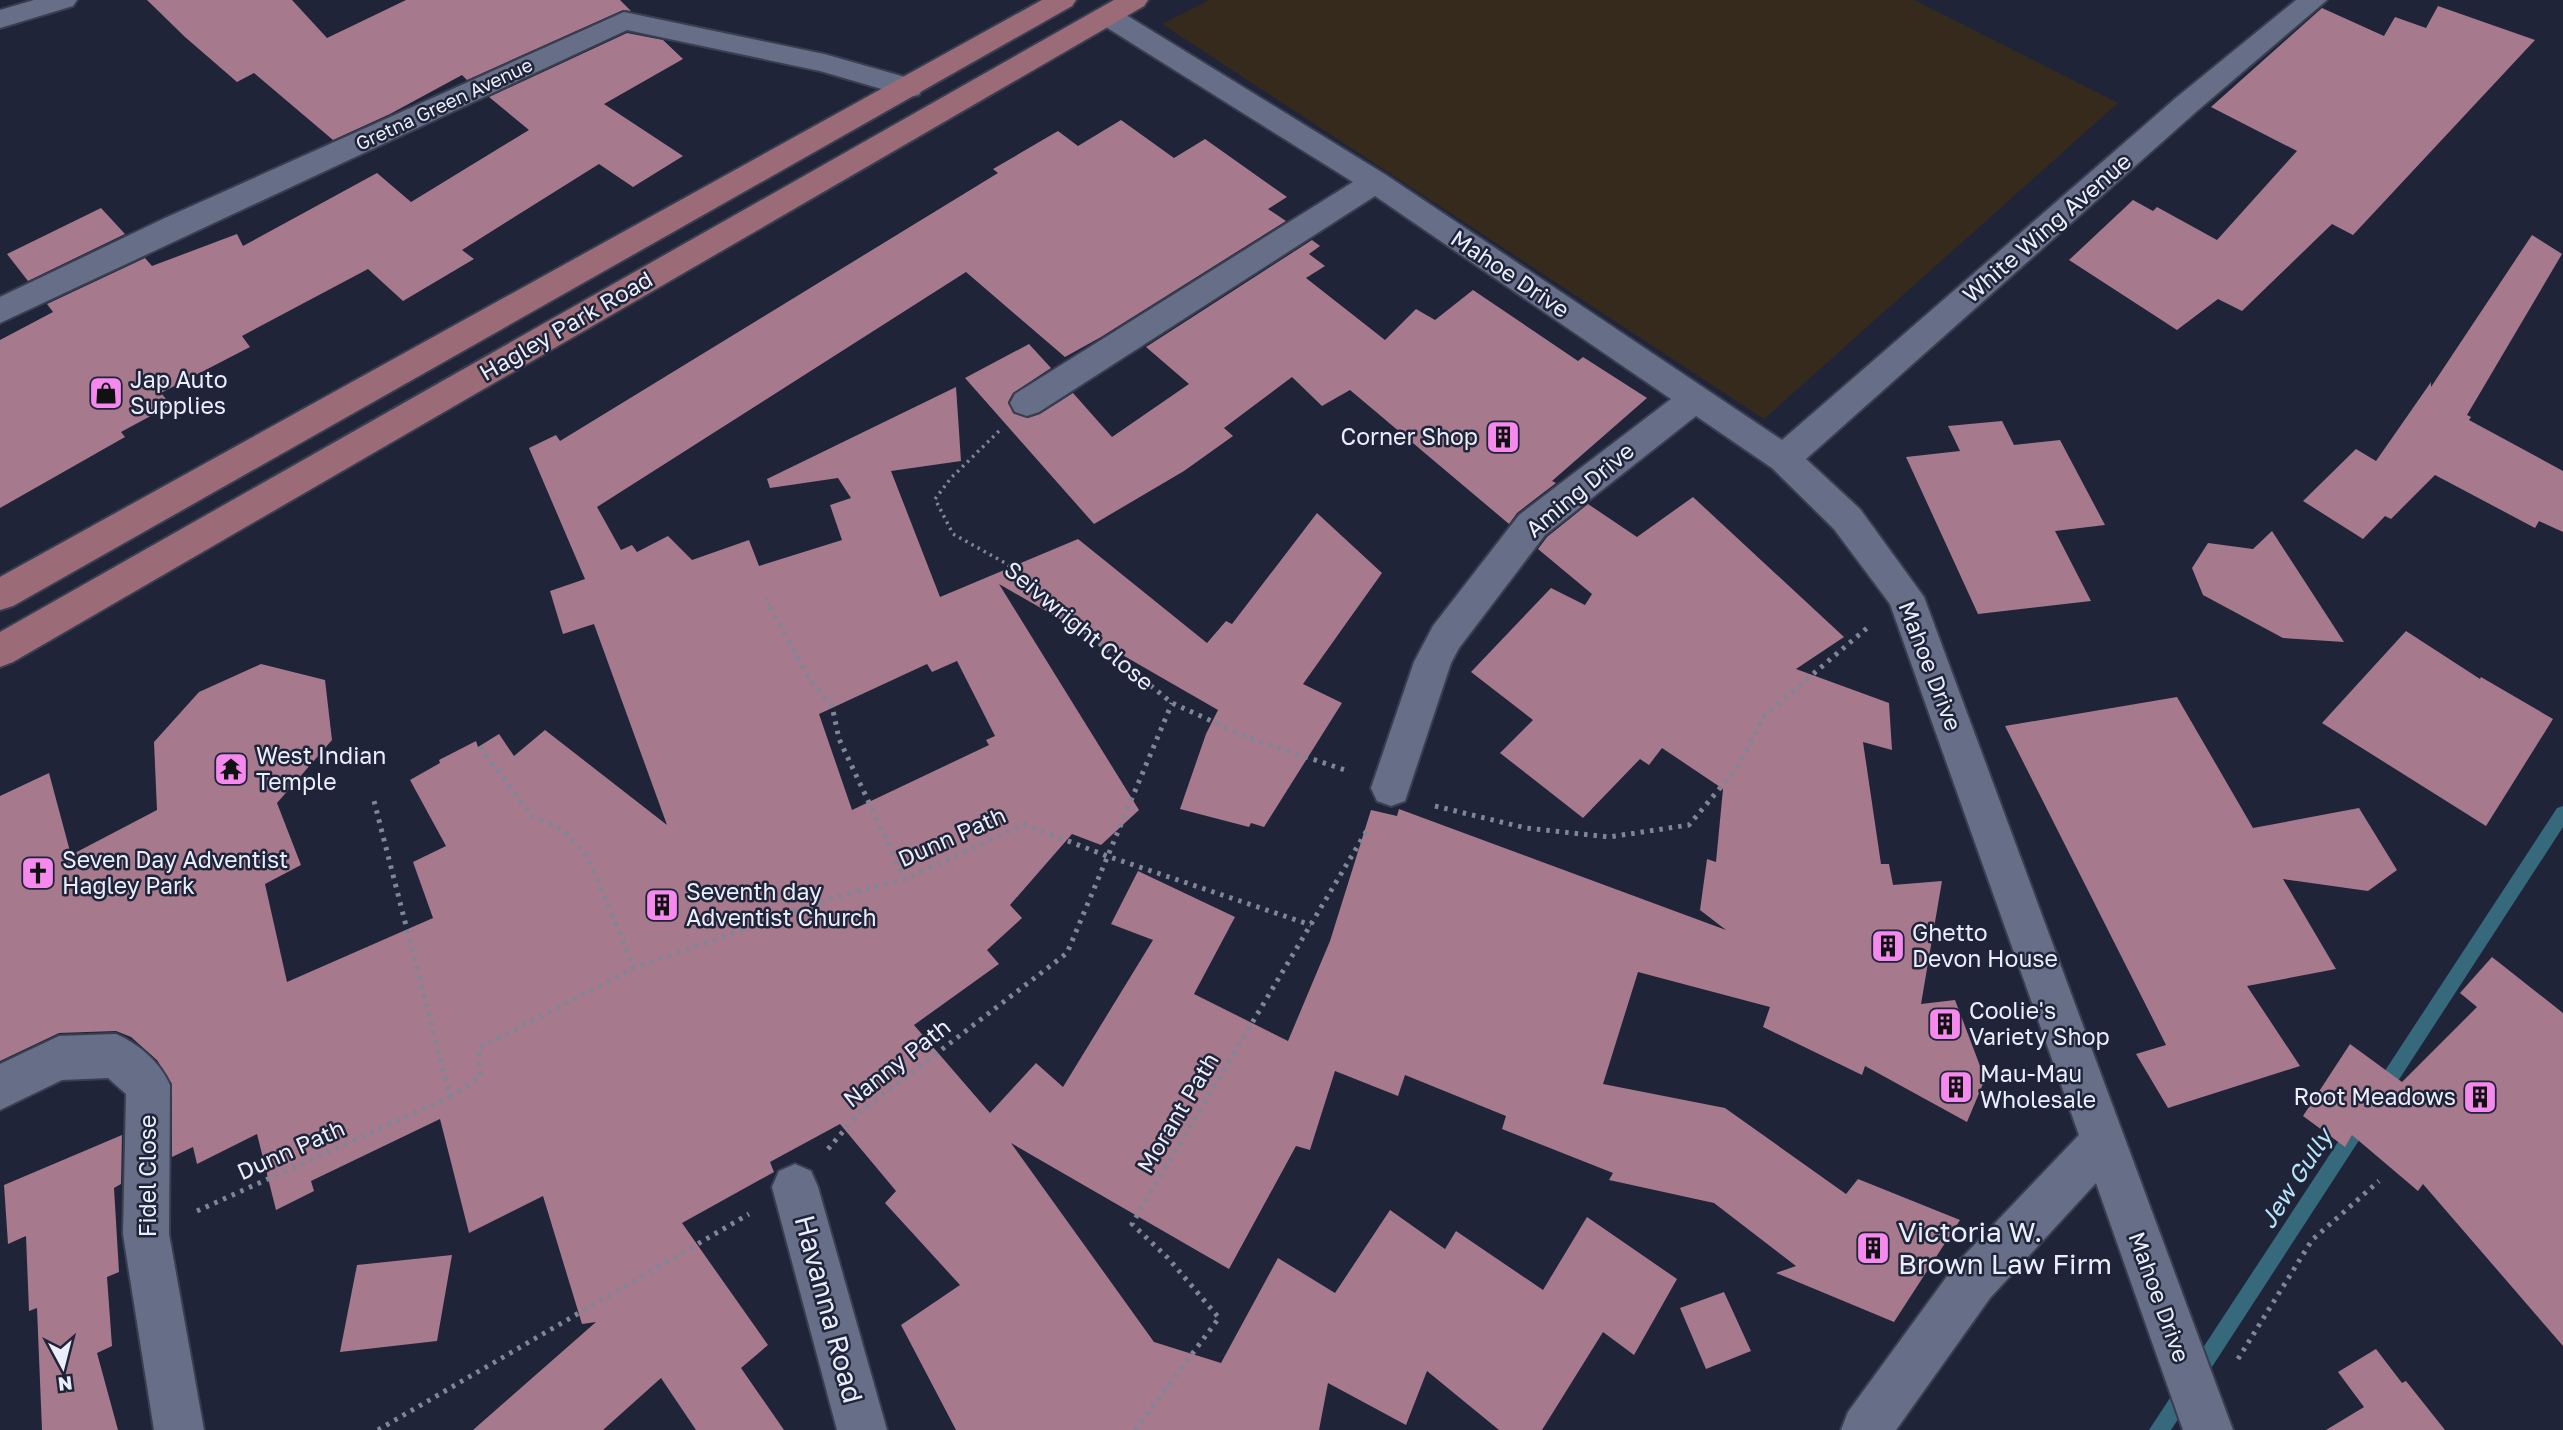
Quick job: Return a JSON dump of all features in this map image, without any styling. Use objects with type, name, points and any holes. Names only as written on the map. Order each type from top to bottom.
[{"type":"main road","name":"Hagley Park Road","points":[[995,39],[1045,0]]},
{"type":"main road","name":"Hagley Park Road","points":[[0,595],[1062,0]]},
{"type":"main road","name":"Hagley Park Road","points":[[0,651],[1127,4]]},
{"type":"street","points":[[0,19],[63,0]]},
{"type":"street","name":"White Wing Avenue","points":[[1784,459],[2187,104],[2313,0]]},
{"type":"street","name":"Mahoe Drive","points":[[1127,4],[1375,182],[1693,400],[1784,459],[1847,519],[1906,597],[2199,1407]]},
{"type":"street","name":"Gretna Green Avenue","points":[[0,312],[176,226],[624,21],[824,63],[909,88]]},
{"type":"street","points":[[1027,403],[1375,182]]},
{"type":"street","name":"Aming Drive","points":[[1391,788],[1433,662],[1446,637],[1532,525],[1693,400]]},
{"type":"street","name":"Fidel Close","points":[[0,1087],[59,1058],[116,1056],[148,1086],[146,1234],[179,1430]]},
{"type":"street","points":[[1866,1430],[1973,1281],[2104,1141]]},
{"type":"street","name":"Havanna Road","points":[[795,1187],[862,1430]]},
{"type":"path","name":"Seivwright Close","points":[[1027,403],[951,478],[935,499],[953,534],[1007,564],[1070,621],[1171,703],[1247,737],[1323,762],[1448,811],[1527,828],[1609,837],[1689,825],[1736,769],[1765,715],[1815,670],[1906,597]]},
{"type":"path","points":[[765,597],[810,680],[832,706],[839,739],[905,878]]},
{"type":"path","name":"Nanny Path","points":[[378,1430],[795,1187],[858,1114],[1067,953],[1171,703]]},
{"type":"path","points":[[480,747],[532,816],[563,830],[588,857],[634,968]]},
{"type":"path","name":"Morant Path","points":[[1135,1430],[1219,1318],[1168,1258],[1132,1224],[1391,788]]},
{"type":"path","points":[[373,797],[450,1097]]},
{"type":"path","name":"Dunn Path","points":[[146,1234],[450,1097],[480,1077],[479,1048],[634,968],[832,898],[905,878],[1024,824],[1107,856],[1311,925]]},
{"type":"path","points":[[2199,1407],[2312,1240],[2379,1181]]},
{"type":"shaded area","points":[[1209,0],[1914,0],[2118,103],[1764,419],[1162,24]]},
{"type":"building","points":[[147,0],[292,0],[327,38],[406,0],[620,0],[631,11],[623,10],[467,80],[462,75],[390,114],[333,140],[254,73],[237,82]]},
{"type":"building","points":[[2438,6],[2535,40],[2353,235],[2332,224],[2242,311],[2218,299],[2177,330],[2069,260],[2133,200],[2153,211],[2157,207],[2217,240],[2297,151],[2211,107],[2322,8],[2384,36],[2395,17],[2426,28]]},
{"type":"building","points":[[627,33],[663,40],[683,59],[604,104],[683,156],[633,187],[599,164],[462,250],[474,259],[403,301],[368,269],[242,336],[250,347],[161,393],[171,405],[121,432],[125,437],[0,508],[0,340],[53,312],[47,304],[145,258],[152,266],[237,234],[243,246],[377,173],[411,202],[529,130],[489,97]]},
{"type":"building","points":[[1121,120],[1174,158],[1205,139],[1287,197],[1268,209],[1286,221],[1065,357],[966,272],[597,507],[621,550],[632,545],[637,552],[668,536],[692,560],[749,540],[759,566],[842,540],[830,505],[851,498],[838,478],[770,488],[767,479],[956,387],[961,461],[891,471],[940,597],[1078,539],[1207,643],[1226,621],[1232,624],[1317,513],[1382,573],[1303,684],[1342,703],[1264,827],[1251,823],[1249,827],[1180,809],[1206,734],[1218,710],[999,584],[1139,810],[1101,845],[1072,834],[1010,905],[1022,918],[987,950],[999,964],[914,1025],[990,1113],[1036,1063],[1063,1087],[1153,940],[1111,924],[1138,871],[1235,917],[1194,994],[1288,1041],[1330,941],[1371,810],[1397,816],[1399,809],[1726,930],[1700,910],[1707,859],[1716,862],[1723,789],[1662,748],[1649,765],[1640,759],[1583,818],[1500,753],[1533,720],[1471,672],[1551,588],[1585,605],[1592,594],[1538,549],[1547,537],[1588,504],[1637,537],[1693,497],[1844,637],[1796,669],[1889,703],[1892,750],[1863,742],[1881,864],[1889,864],[1893,885],[1942,881],[1921,1004],[1955,1000],[1985,1079],[1967,1122],[1865,1066],[1862,1075],[1763,1027],[1770,1007],[1638,972],[1603,1084],[1725,1108],[1846,1194],[1858,1179],[1960,1220],[1894,1322],[1776,1273],[1796,1266],[1714,1203],[1609,1180],[1613,1173],[1502,1129],[1506,1116],[1405,1075],[1398,1096],[1335,1071],[1310,1150],[1296,1146],[1229,1269],[1011,1143],[1154,1342],[1221,1363],[1278,1258],[1335,1293],[1390,1210],[1445,1249],[1456,1231],[1543,1290],[1587,1217],[1677,1279],[1634,1355],[1603,1332],[1542,1430],[1499,1430],[1427,1371],[1406,1425],[1328,1383],[1319,1430],[956,1430],[901,1325],[960,1285],[885,1203],[896,1191],[840,1124],[770,1162],[774,1172],[682,1223],[768,1345],[741,1368],[784,1430],[696,1430],[661,1378],[603,1430],[473,1430],[596,1322],[582,1324],[543,1196],[469,1233],[440,1119],[311,1181],[314,1191],[276,1210],[257,1134],[197,1164],[193,1147],[172,1157],[172,1084],[157,1060],[131,1037],[116,1031],[59,1033],[0,1061],[0,796],[49,773],[71,855],[157,810],[154,742],[199,692],[261,664],[325,680],[332,740],[277,803],[301,865],[265,884],[287,982],[433,918],[413,862],[446,846],[410,780],[440,763],[439,760],[476,741],[478,747],[499,734],[514,756],[545,730],[667,825],[594,624],[563,634],[550,591],[585,579],[529,448],[556,435],[560,441],[998,173],[993,169],[1058,131],[1078,146]],"holes":[[[957,661],[995,736],[986,740],[989,745],[852,810],[819,714],[927,664],[932,672]]]},
{"type":"building","points":[[101,208],[125,234],[28,281],[7,254]]},
{"type":"building","points":[[2532,235],[2562,254],[2467,415],[2471,417],[2469,420],[2563,471],[2563,532],[2539,521],[2535,528],[2435,475],[2391,519],[2385,516],[2363,539],[2303,501],[2356,449],[2376,461],[2431,382],[2431,387]]},
{"type":"building","points":[[1312,240],[1320,246],[1309,254],[1325,266],[1306,278],[1385,340],[1416,309],[1435,320],[1473,290],[1578,361],[1583,357],[1647,398],[1552,481],[1556,483],[1517,513],[1509,524],[1350,390],[1322,406],[1292,377],[1224,428],[1233,436],[1184,471],[1094,524],[965,378],[1029,344],[1051,368],[1013,393],[1008,402],[1013,413],[1028,418],[1040,414],[1073,393],[1112,437],[1189,384],[1146,347]]},
{"type":"building","points":[[2002,421],[2014,445],[2060,440],[2105,525],[2055,531],[2091,601],[1978,614],[1906,457],[1960,451],[1948,426]]},
{"type":"building","points":[[2272,531],[2344,642],[2283,638],[2203,595],[2192,568],[2208,543],[2253,549]]},
{"type":"building","points":[[2406,631],[2480,679],[2481,677],[2553,719],[2486,826],[2322,723]]},
{"type":"building","points":[[2177,697],[2253,828],[2359,808],[2397,870],[2368,891],[2283,879],[2336,969],[2247,986],[2300,1066],[2168,1108],[2136,1054],[2166,1045],[2005,726]]},
{"type":"building","points":[[2492,957],[2563,1013],[2563,1346],[2423,1184],[2418,1191],[2352,1135],[2345,1147],[2303,1116],[2350,1044],[2402,1082],[2477,1007],[2460,993]]},
{"type":"building","points":[[122,1135],[121,1184],[114,1188],[119,1272],[107,1277],[112,1346],[97,1353],[118,1430],[42,1430],[37,1308],[29,1311],[26,1236],[8,1244],[4,1185]]},
{"type":"building","points":[[452,1255],[437,1341],[340,1352],[357,1265]]},
{"type":"building","points":[[1724,1292],[1751,1351],[1706,1369],[1680,1308]]},
{"type":"building","points":[[2376,1349],[2402,1383],[2406,1381],[2445,1430],[2326,1430],[2364,1407],[2338,1372]]},
{"type":"waterway","name":"Jew Gully","points":[[2381,1092],[2563,813]]},
{"type":"waterway","name":"Jew Gully","points":[[2159,1430],[2363,1119]]},
{"type":"place","name":"Jap Auto Supplies","points":[[106,393]]},
{"type":"place","name":"Corner Shop","points":[[1503,437]]},
{"type":"place","name":"West Indian Temple","points":[[231,769]]},
{"type":"place","name":"Seven Day Adventist Hagley Park","points":[[38,873]]},
{"type":"place","name":"Seventh day Adventist Church","points":[[662,905]]},
{"type":"place","name":"Ghetto Devon House","points":[[1888,946]]},
{"type":"place","name":"Coolie's Variety Shop","points":[[1945,1024]]},
{"type":"place","name":"Mau-Mau Wholesale","points":[[1956,1087]]},
{"type":"place","name":"Root Meadows","points":[[2480,1097]]},
{"type":"place","name":"Victoria W. Brown Law Firm","points":[[1873,1248]]}]
